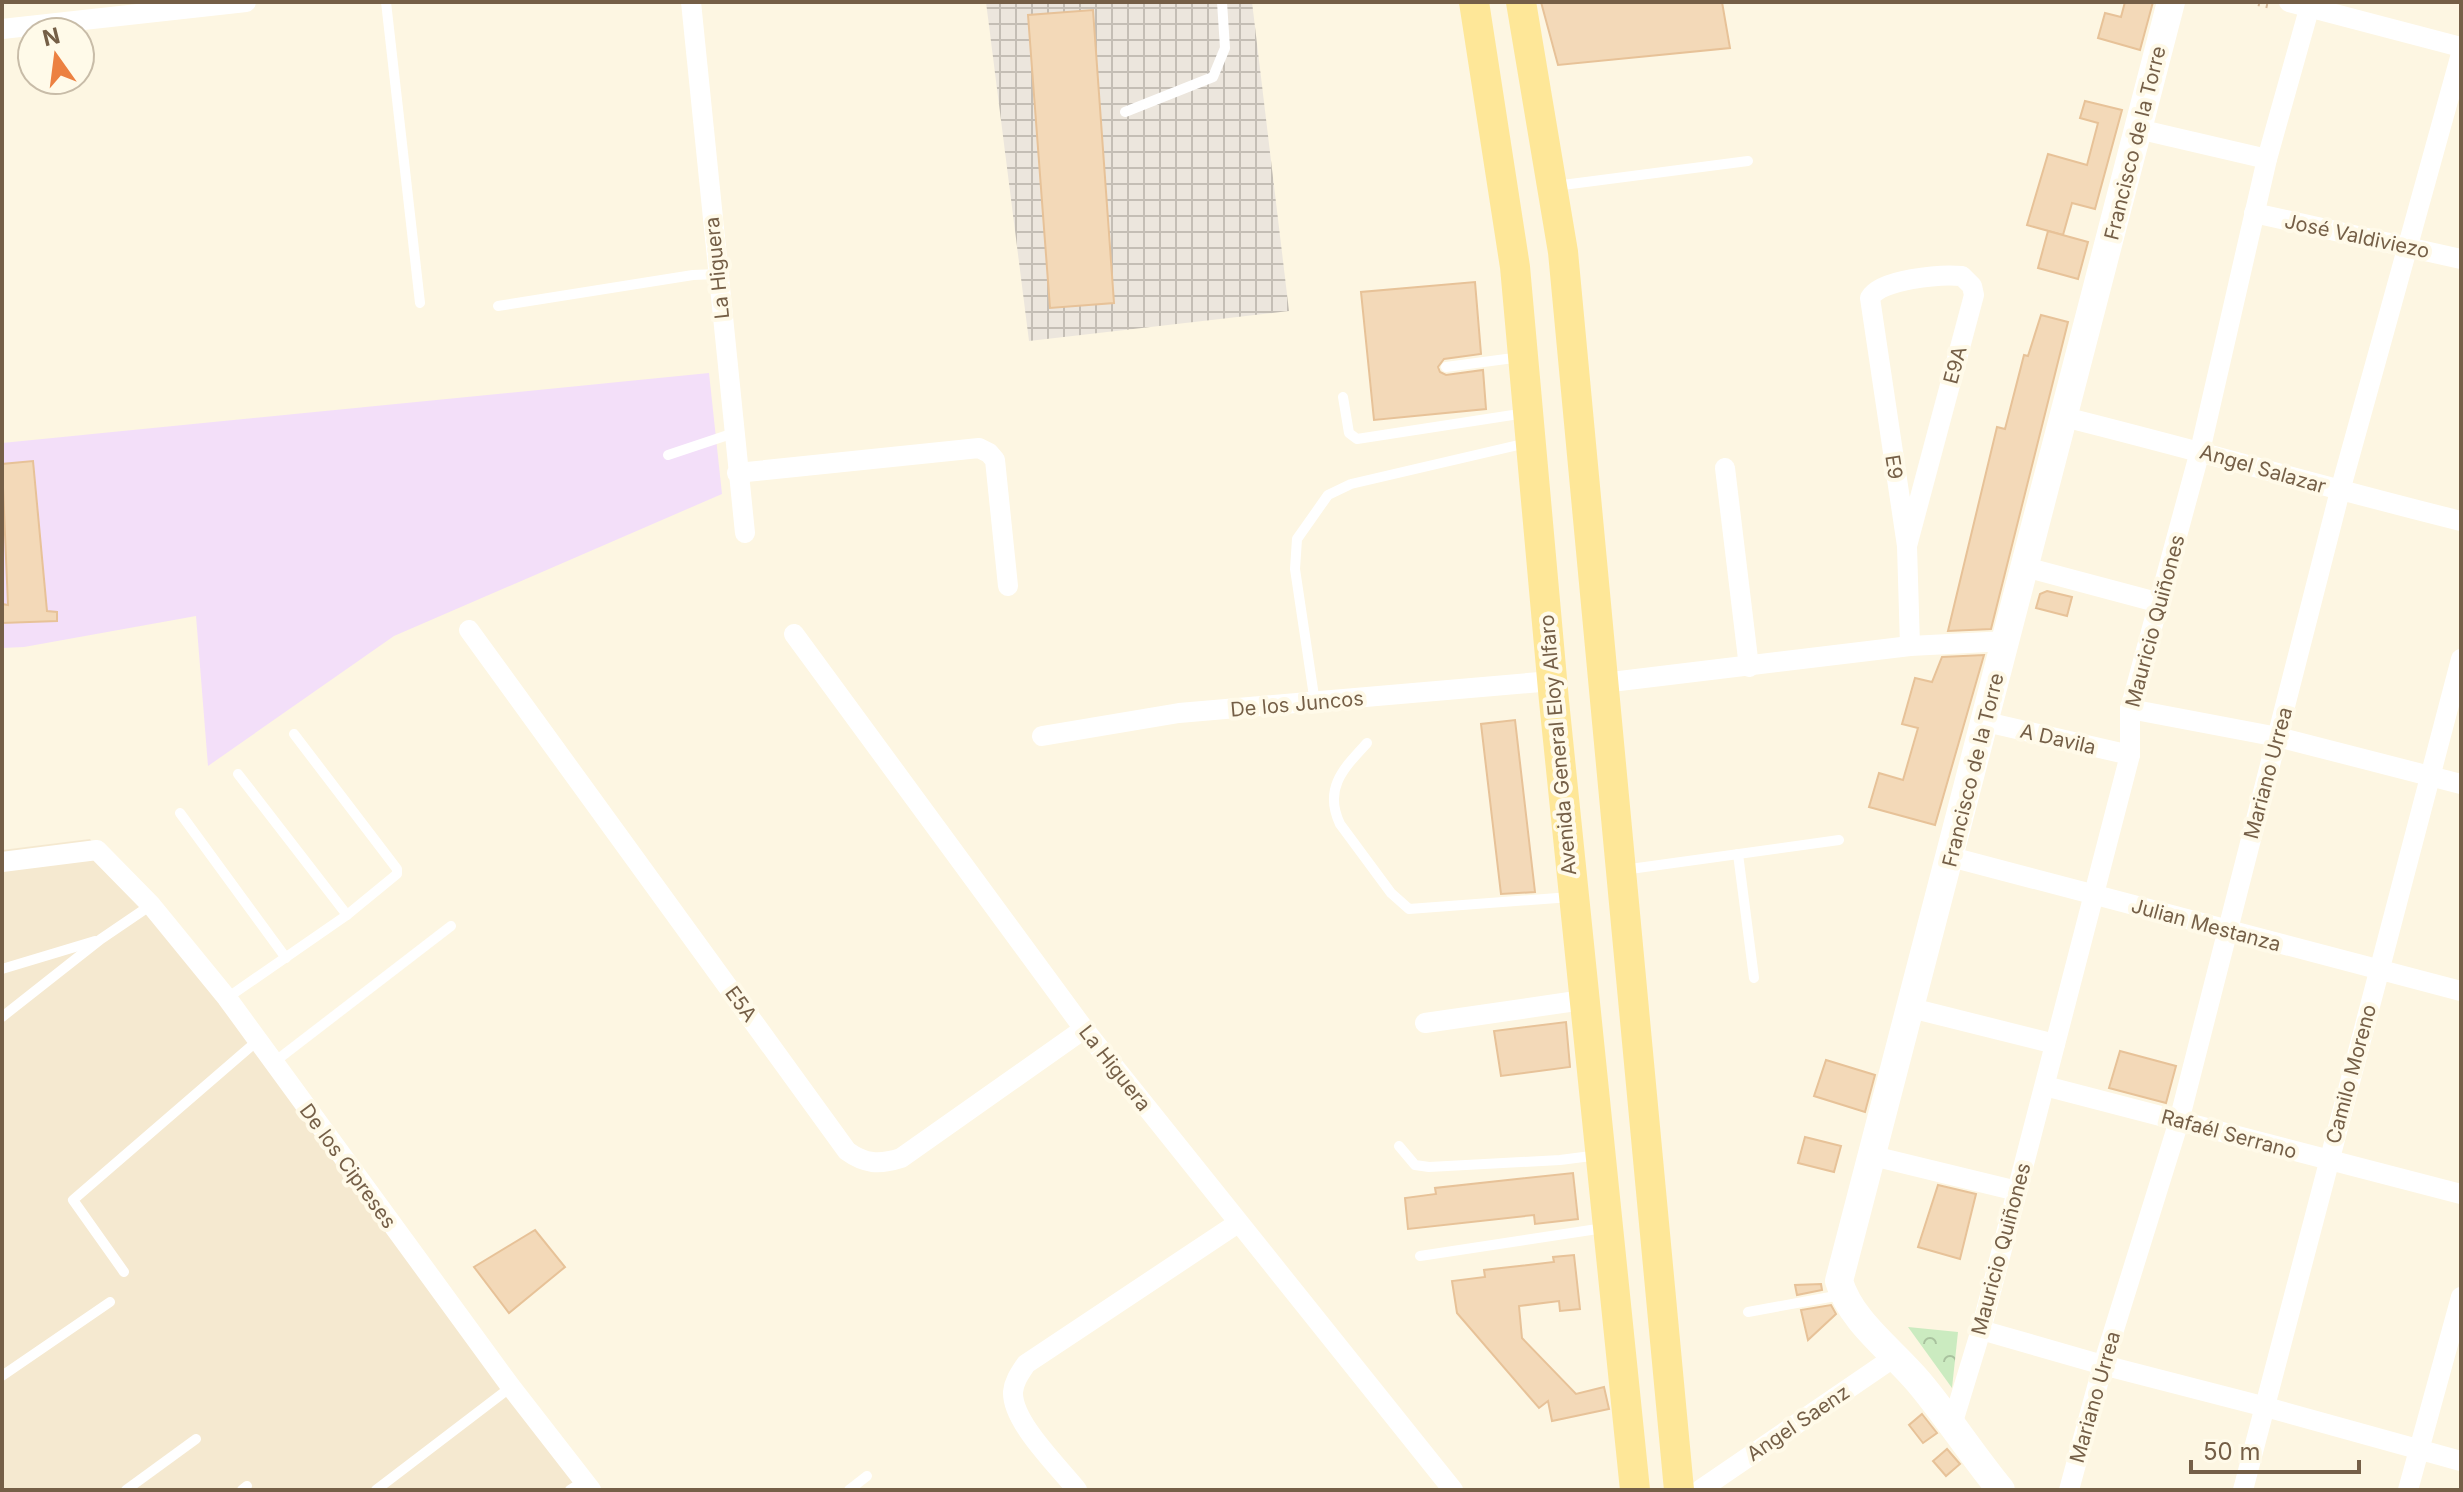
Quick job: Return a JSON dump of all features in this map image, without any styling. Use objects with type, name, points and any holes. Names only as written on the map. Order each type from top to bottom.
[{"type":"main road","name":"Avenida General Eloy Alfaro","points":[[1474,2],[1515,267],[1583,1000],[1635,1490]]},
{"type":"main road","points":[[1521,2],[1563,252],[1679,1490]]},
{"type":"street","points":[[2,29],[246,2]]},
{"type":"street","name":"La Higuera","points":[[691,2],[745,533]]},
{"type":"street","name":"Francisco de la Torre","points":[[1843,1294],[1839,1281],[1841,1268],[1951,857],[2171,2]]},
{"type":"street","points":[[2289,2],[2311,5],[2461,47]]},
{"type":"street","name":"Mauricio Quiñones","points":[[1952,1425],[1981,1330],[2130,755],[2130,709],[2200,451],[2267,159],[2311,5]]},
{"type":"street","name":"Mariano Urrea","points":[[2069,1490],[2103,1365],[2179,1121],[2340,491],[2461,54]]},
{"type":"street","points":[[2138,129],[2267,159]]},
{"type":"street","name":"José Valdiviezo","points":[[2254,213],[2461,259]]},
{"type":"street","name":"E9A","points":[[1874,290],[1892,283],[1955,275],[1968,279],[1974,295],[1907,546]]},
{"type":"street","name":"E9","points":[[1874,290],[1870,307],[1907,546],[1910,646]]},
{"type":"street","name":"Angel Salazar","points":[[2064,417],[2461,521]]},
{"type":"street","points":[[737,473],[979,448],[995,460],[1008,586]]},
{"type":"street","points":[[1725,468],[1749,667]]},
{"type":"street","points":[[2025,567],[2160,603]]},
{"type":"street","name":"E5A","points":[[469,630],[847,1151],[858,1159],[871,1163],[901,1158],[1084,1029]]},
{"type":"street","name":"La Higuera","points":[[794,634],[1084,1029],[1453,1490]]},
{"type":"street","points":[[1603,683],[1910,646],[2007,641]]},
{"type":"street","name":"Camilo Moreno","points":[[2243,1490],[2461,659]]},
{"type":"street","name":"De los Juncos","points":[[1042,736],[1179,713],[1552,681]]},
{"type":"street","points":[[2130,709],[2278,737],[2461,784]]},
{"type":"street","name":"A Davila","points":[[1986,722],[2130,755]]},
{"type":"street","name":"De los Cipreses","points":[[2,862],[97,850],[151,905],[227,998],[582,1487]]},
{"type":"street","name":"Julian Mestanza","points":[[1951,857],[2461,991]]},
{"type":"street","points":[[1425,1023],[1583,1000]]},
{"type":"street","points":[[1911,1008],[2055,1044]]},
{"type":"street","name":"Rafaél Serrano","points":[[2045,1086],[2461,1194]]},
{"type":"street","points":[[1873,1156],[2017,1191]]},
{"type":"street","points":[[1077,1490],[1018,1417],[1013,1388],[1018,1376],[1026,1364],[1238,1223]]},
{"type":"street","points":[[1843,1294],[1864,1323],[1896,1356],[1952,1425],[1991,1487]]},
{"type":"street","points":[[2408,1490],[2461,1297]]},
{"type":"street","points":[[1981,1330],[2461,1461]]},
{"type":"street","name":"Angel Saenz","points":[[1700,1490],[1896,1356]]},
{"type":"lane","points":[[386,2],[420,303]]},
{"type":"lane","points":[[1125,112],[1213,77],[1225,48],[1222,2]]},
{"type":"lane","points":[[1553,187],[1748,161]]},
{"type":"lane","points":[[498,306],[693,275],[718,274]]},
{"type":"lane","points":[[1446,367],[1523,357]]},
{"type":"lane","points":[[1343,397],[1349,433],[1357,439],[1470,423],[1529,427]]},
{"type":"lane","points":[[1315,703],[1295,569],[1297,539],[1320,505],[1328,495],[1351,484],[1529,427]]},
{"type":"lane","points":[[668,455],[734,433]]},
{"type":"lane","points":[[227,998],[347,915],[395,876],[397,869],[294,734]]},
{"type":"lane","points":[[1367,743],[1340,771],[1334,812],[1391,893],[1409,909],[1573,897]]},
{"type":"lane","points":[[238,774],[347,915]]},
{"type":"lane","points":[[180,813],[286,958]]},
{"type":"lane","points":[[1621,870],[1839,840]]},
{"type":"lane","points":[[1738,854],[1754,978]]},
{"type":"lane","points":[[2,1017],[101,939],[151,905]]},
{"type":"lane","points":[[273,1063],[451,926]]},
{"type":"lane","points":[[2,969],[101,939]]},
{"type":"lane","points":[[124,1272],[73,1200],[256,1042]]},
{"type":"lane","points":[[1399,1146],[1415,1165],[1429,1167],[1599,1155]]},
{"type":"lane","points":[[1420,1256],[1607,1228]]},
{"type":"lane","points":[[1748,1312],[1843,1294]]},
{"type":"lane","points":[[2,1376],[110,1302]]},
{"type":"lane","points":[[376,1490],[511,1387]]},
{"type":"lane","points":[[126,1490],[196,1439]]},
{"type":"lane","points":[[849,1490],[867,1476]]},
{"type":"shaded area","points":[[986,2],[1252,2],[1289,311],[1029,341]]},
{"type":"shaded area","points":[[709,373],[722,494],[394,636],[208,766],[196,616],[24,647],[2,648],[2,443]]},
{"type":"shaded area","points":[[90,839],[596,1490],[2,1490],[2,850]]},
{"type":"green space","points":[[1908,1327],[1958,1332],[1952,1388]]},
{"type":"building","points":[[1541,2],[1722,2],[1730,48],[1558,65]]},
{"type":"building","points":[[2125,2],[2153,2],[2140,50],[2098,38],[2105,13],[2121,17]]},
{"type":"building","points":[[1093,10],[1114,303],[1050,308],[1028,15]]},
{"type":"building","points":[[2085,101],[2122,110],[2095,209],[2072,203],[2063,235],[2027,225],[2048,154],[2087,165],[2098,123],[2080,118]]},
{"type":"building","points":[[2048,231],[2088,242],[2078,279],[2038,268]]},
{"type":"building","points":[[1475,282],[1481,354],[1444,359],[1438,367],[1446,375],[1483,370],[1486,409],[1374,420],[1361,292]]},
{"type":"building","points":[[2041,315],[2068,322],[1991,629],[1948,631],[1997,427],[2005,429],[2024,355],[2028,356]]},
{"type":"building","points":[[33,461],[47,611],[57,612],[57,621],[2,623],[2,604],[8,605],[2,464]]},
{"type":"building","points":[[2047,591],[2072,597],[2067,616],[2036,608],[2040,594]]},
{"type":"building","points":[[1984,655],[1935,825],[1869,807],[1879,773],[1903,780],[1918,728],[1902,724],[1915,678],[1932,682],[1942,657]]},
{"type":"building","points":[[1515,720],[1535,892],[1501,894],[1481,724]]},
{"type":"building","points":[[1566,1022],[1570,1067],[1501,1076],[1494,1031]]},
{"type":"building","points":[[2120,1051],[2176,1066],[2166,1103],[2109,1088]]},
{"type":"building","points":[[1826,1060],[1875,1075],[1865,1112],[1814,1096]]},
{"type":"building","points":[[1805,1137],[1841,1146],[1834,1172],[1798,1163]]},
{"type":"building","points":[[1573,1173],[1578,1219],[1535,1224],[1534,1215],[1408,1229],[1405,1198],[1436,1194],[1435,1188]]},
{"type":"building","points":[[1938,1185],[1976,1194],[1960,1259],[1918,1247]]},
{"type":"building","points":[[535,1230],[565,1267],[509,1313],[474,1267]]},
{"type":"building","points":[[1574,1255],[1580,1309],[1560,1311],[1559,1301],[1519,1306],[1522,1338],[1576,1394],[1604,1387],[1609,1409],[1552,1421],[1548,1401],[1539,1408],[1457,1313],[1452,1281],[1485,1277],[1484,1270],[1554,1262],[1553,1257]]},
{"type":"building","points":[[1821,1284],[1822,1290],[1797,1295],[1795,1285]]},
{"type":"building","points":[[1831,1305],[1836,1314],[1808,1340],[1801,1310]]},
{"type":"building","points":[[1922,1414],[1937,1433],[1923,1443],[1909,1425]]},
{"type":"building","points":[[1947,1449],[1960,1464],[1946,1476],[1933,1461]]}]
